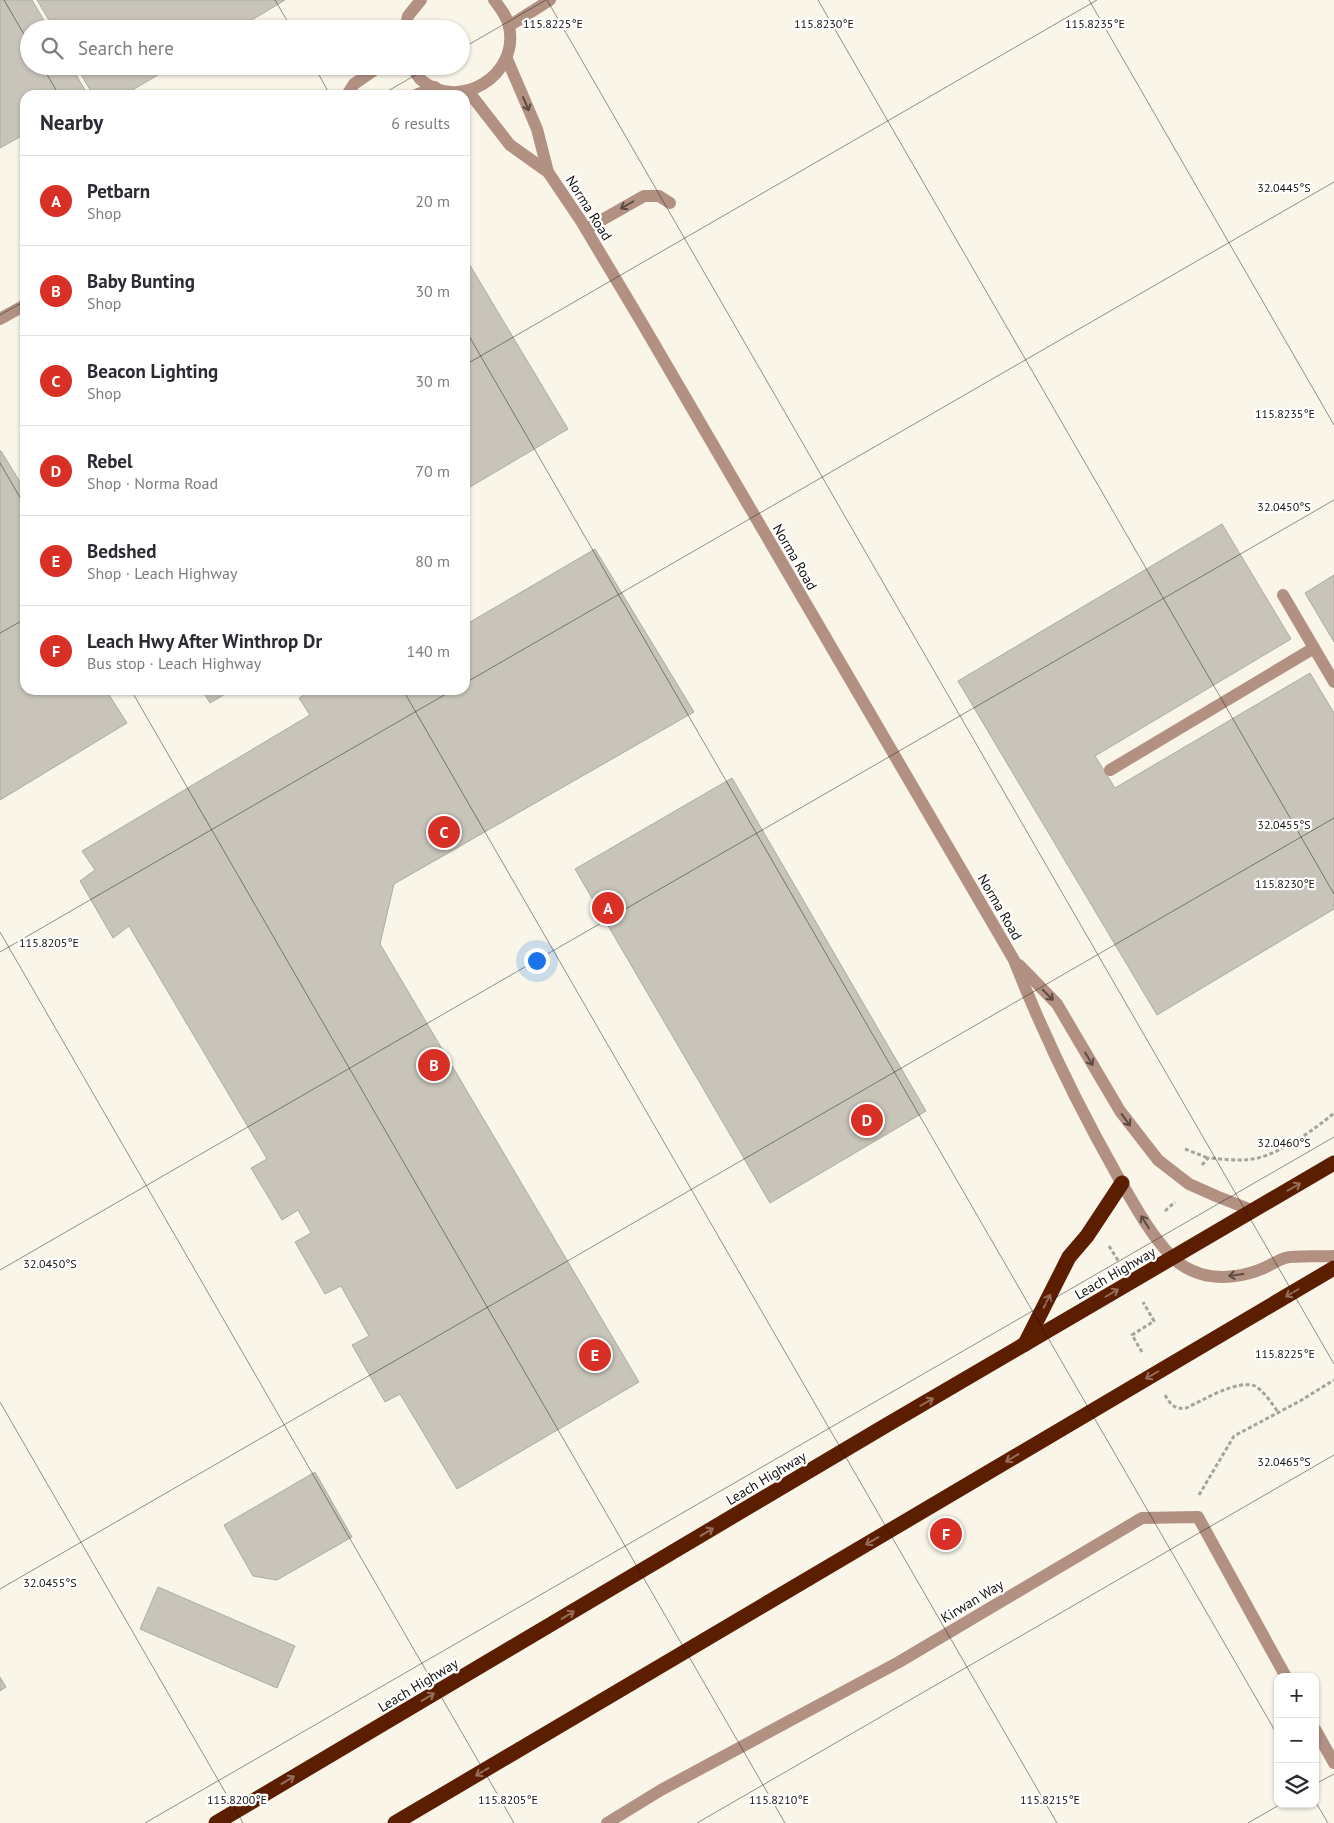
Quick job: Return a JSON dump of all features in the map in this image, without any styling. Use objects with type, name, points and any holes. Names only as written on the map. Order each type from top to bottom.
[{"type":"highway","name":"Leach Highway","points":[[216,1823],[1334,1163]]},
{"type":"highway","points":[[1025,1344],[1069,1257],[1087,1236],[1122,1183]]},
{"type":"highway","points":[[395,1823],[1334,1268]]},
{"type":"street","points":[[470,90],[484,85],[497,74],[506,60],[511,43],[510,26],[502,10],[494,0]]},
{"type":"street","points":[[510,26],[550,0]]},
{"type":"street","points":[[407,20],[418,1]]},
{"type":"street","name":"Norma Road","points":[[506,60],[537,129],[548,172],[586,229],[1014,960],[1036,1016],[1055,1053],[1072,1094],[1145,1223],[1173,1258],[1186,1268],[1202,1275],[1220,1277],[1240,1275],[1262,1269],[1285,1258],[1334,1256]]},
{"type":"street","points":[[350,90],[354,84],[367,75]]},
{"type":"street","points":[[417,75],[420,79],[435,88],[443,90]]},
{"type":"street","points":[[430,90],[435,88]]},
{"type":"street","name":"Norma Road","points":[[470,94],[510,145],[548,172]]},
{"type":"street","points":[[586,229],[644,196],[659,196],[670,203]]},
{"type":"street","points":[[0,319],[20,307]]},
{"type":"street","points":[[1283,595],[1334,682]]},
{"type":"street","points":[[1110,770],[1314,648]]},
{"type":"street","name":"Norma Road","points":[[1014,960],[1057,1004],[1120,1111],[1158,1160],[1189,1184],[1254,1211]]},
{"type":"street","points":[[1187,1518],[1198,1517],[1284,1673]]},
{"type":"street","name":"Kirwan Way","points":[[607,1823],[661,1790],[899,1662],[1142,1518],[1187,1518]]},
{"type":"street","points":[[1319,1736],[1334,1763]]},
{"type":"path","points":[[1177,1145],[1208,1158],[1238,1160],[1258,1158],[1279,1149],[1316,1128],[1334,1113]]},
{"type":"path","points":[[1199,1170],[1208,1158]]},
{"type":"path","points":[[1161,1214],[1180,1197]]},
{"type":"path","points":[[1141,1351],[1132,1335],[1154,1321],[1146,1307]]},
{"type":"path","points":[[1187,1518],[1204,1483],[1234,1436],[1334,1380]]},
{"type":"path","points":[[1168,1400],[1179,1410],[1234,1385],[1255,1386],[1268,1398],[1278,1412]]},
{"type":"building","points":[[0,0],[32,0],[44,20],[20,20],[20,75],[76,75],[85,90],[20,90],[20,137],[0,148]]},
{"type":"building","points":[[37,0],[285,0],[252,20],[49,20]]},
{"type":"building","points":[[81,75],[158,75],[132,90],[90,90]]},
{"type":"building","points":[[470,265],[568,429],[470,487]]},
{"type":"building","points":[[1,451],[20,482],[20,695],[109,695],[127,723],[0,800]]},
{"type":"building","points":[[1222,524],[1291,639],[1095,756],[1115,788],[1310,673],[1334,713],[1334,909],[1157,1015],[958,681]]},
{"type":"building","points":[[595,549],[694,712],[394,884],[380,944],[639,1382],[457,1489],[400,1394],[385,1402],[352,1345],[369,1336],[341,1286],[325,1294],[295,1242],[311,1233],[298,1210],[282,1220],[251,1168],[267,1159],[129,926],[113,938],[80,881],[95,870],[82,851],[310,715],[299,698],[304,695],[470,695],[470,622]]},
{"type":"building","points":[[1334,575],[1334,642],[1305,593]]},
{"type":"building","points":[[205,695],[224,695],[210,703]]},
{"type":"building","points":[[732,778],[926,1111],[770,1203],[575,869]]},
{"type":"building","points":[[315,1472],[352,1537],[277,1580],[253,1576],[224,1525]]},
{"type":"building","points":[[158,1587],[295,1646],[277,1688],[140,1629]]},
{"type":"building","points":[[0,1677],[6,1687],[0,1691]]},
{"type":"place","name":"Beacon Lighting","points":[[444,832]]},
{"type":"place","name":"Petbarn","points":[[608,908]]},
{"type":"place","name":"Baby Bunting","points":[[434,1065]]},
{"type":"place","name":"Rebel","points":[[867,1120]]},
{"type":"place","name":"Bedshed","points":[[595,1355]]},
{"type":"place","name":"Leach Hwy After Winthrop Dr","points":[[946,1534]]}]
